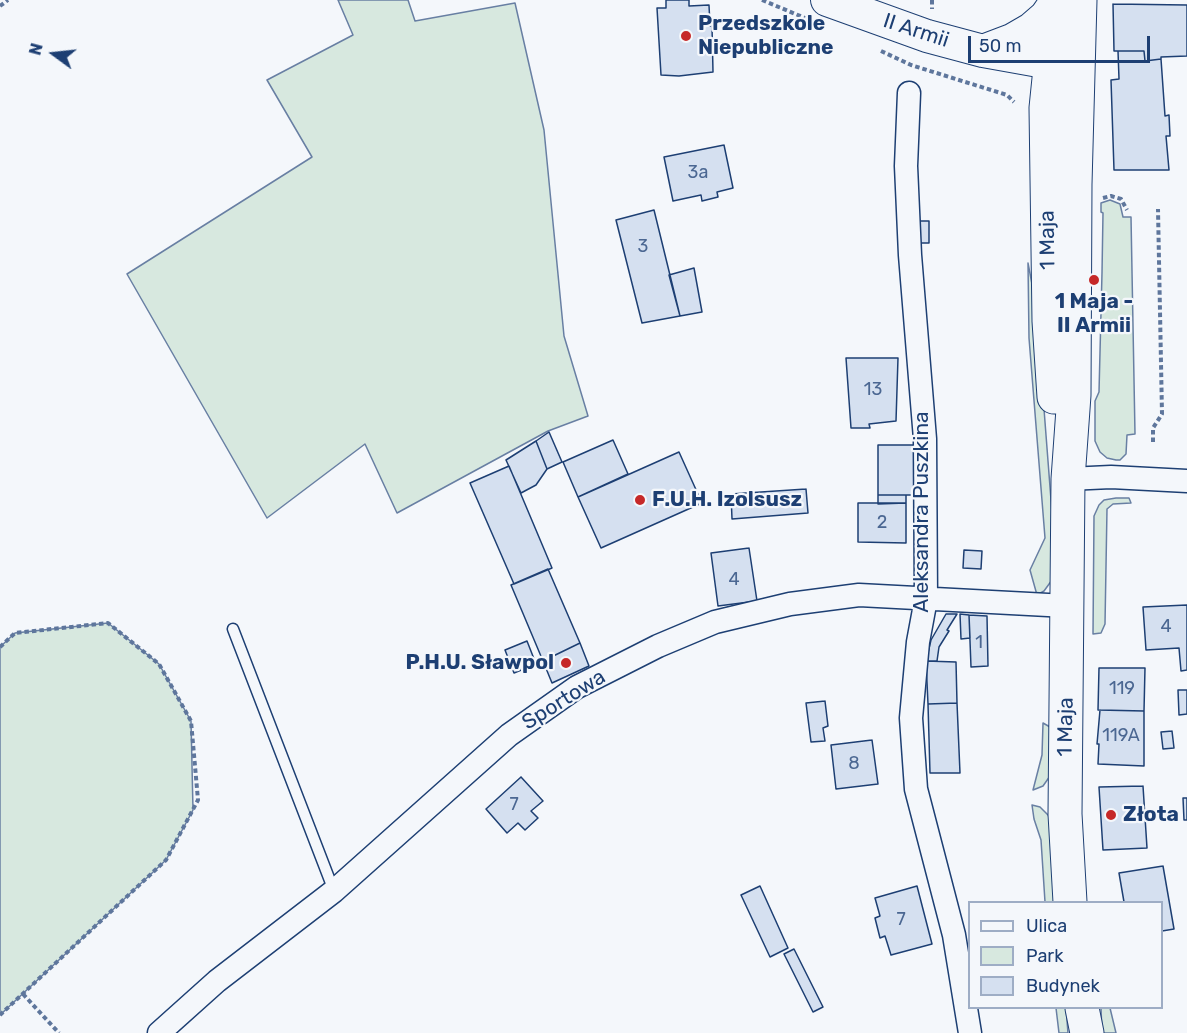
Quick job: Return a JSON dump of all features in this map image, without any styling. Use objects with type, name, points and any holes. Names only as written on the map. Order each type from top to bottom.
[{"type":"main road","name":"1 Maja","points":[[1057,0],[1075,184],[1074,395],[1068,478],[1065,814],[1070,901]]},
{"type":"main road","name":"1 Maja","points":[[1064,64],[1080,0]]},
{"type":"main road","points":[[1082,1009],[1087,1033]]},
{"type":"street","name":"II Armii","points":[[827,0],[927,36],[983,51],[1064,64]]},
{"type":"street","points":[[983,51],[1012,40],[1031,29],[1046,16],[1057,0]]},
{"type":"street","name":"Aleksandra Puszkina","points":[[909,93],[906,166],[910,255],[925,439],[926,599],[918,642],[911,718],[916,789],[954,934],[970,1033]]},
{"type":"street","points":[[1068,478],[1111,477],[1187,481]]},
{"type":"street","name":"Sportowa","points":[[159,1033],[217,981],[334,891],[509,735],[577,687],[658,646],[715,622],[790,604],[859,595],[1067,606]]},
{"type":"lane","points":[[232,629],[334,891]]},
{"type":"path","points":[[0,6],[8,0]]},
{"type":"path","points":[[1099,200],[1112,196],[1121,199],[1127,210]]},
{"type":"path","points":[[1153,442],[1153,428],[1162,414],[1158,209]]},
{"type":"path","points":[[0,647],[15,633],[108,623],[159,664],[191,721],[198,800],[166,860],[0,1015]]},
{"type":"path","points":[[23,993],[59,1033]]},
{"type":"green space","points":[[338,0],[408,0],[415,21],[515,3],[544,130],[564,336],[588,416],[548,431],[397,513],[365,444],[267,518],[127,274],[312,157],[267,80],[353,35]]},
{"type":"green space","points":[[1110,200],[1120,204],[1123,217],[1131,217],[1135,434],[1127,435],[1126,454],[1120,460],[1107,458],[1100,452],[1095,441],[1095,401],[1099,392],[1102,273],[1103,213],[1101,203]]},
{"type":"green space","points":[[1028,263],[1036,305],[1054,539],[1052,580],[1044,591],[1037,595],[1030,570],[1045,538],[1029,338]]},
{"type":"green space","points":[[1129,498],[1131,503],[1113,504],[1107,509],[1105,624],[1101,633],[1093,634],[1094,516],[1104,500]]},
{"type":"green space","points":[[108,623],[159,664],[191,721],[193,810],[166,860],[0,1015],[0,647],[15,633]]},
{"type":"green space","points":[[1043,723],[1050,727],[1050,776],[1043,786],[1033,790],[1042,755]]},
{"type":"green space","points":[[1032,805],[1040,807],[1051,822],[1055,901],[1045,901],[1041,840]]},
{"type":"green space","points":[[1056,1009],[1066,1009],[1068,1033],[1059,1033]]},
{"type":"green space","points":[[1101,1009],[1110,1009],[1116,1033],[1102,1033]]},
{"type":"building","name":"Przedszkole Niepubliczne","points":[[666,0],[689,0],[689,6],[709,5],[713,72],[679,76],[661,75],[657,8],[666,8]]},
{"type":"building","points":[[1113,4],[1187,5],[1187,56],[1161,57],[1161,59],[1145,61],[1144,51],[1114,51]]},
{"type":"building","points":[[1118,51],[1144,51],[1145,61],[1161,59],[1165,116],[1169,115],[1170,136],[1166,136],[1169,170],[1114,170],[1111,80],[1119,79]]},
{"type":"building","points":[[724,145],[733,188],[717,192],[718,197],[702,201],[701,195],[673,201],[664,157]]},
{"type":"building","points":[[654,210],[680,316],[642,323],[616,220]]},
{"type":"building","points":[[916,221],[929,221],[929,243],[916,243]]},
{"type":"building","points":[[694,268],[702,312],[680,316],[669,275]]},
{"type":"building","points":[[846,358],[898,358],[896,421],[869,424],[870,428],[851,428]]},
{"type":"building","points":[[549,432],[562,462],[547,469],[536,441]]},
{"type":"building","points":[[613,440],[628,474],[578,497],[563,462]]},
{"type":"building","points":[[536,441],[547,469],[536,485],[521,493],[506,460]]},
{"type":"building","points":[[878,445],[916,445],[916,495],[878,495]]},
{"type":"building","name":"F.U.H. Izolsusz","points":[[679,452],[702,503],[601,548],[578,497]]},
{"type":"building","points":[[509,466],[552,568],[514,584],[470,483]]},
{"type":"building","points":[[806,489],[808,513],[732,519],[731,494]]},
{"type":"building","points":[[878,495],[906,495],[906,503],[878,504]]},
{"type":"building","points":[[858,503],[906,503],[906,543],[858,542]]},
{"type":"building","points":[[749,548],[757,601],[718,606],[711,553]]},
{"type":"building","points":[[964,550],[982,551],[981,569],[963,568]]},
{"type":"building","points":[[548,569],[580,643],[543,661],[511,585]]},
{"type":"building","points":[[1187,605],[1187,670],[1181,671],[1179,648],[1146,650],[1143,607]]},
{"type":"building","points":[[946,614],[957,614],[939,647],[937,661],[926,661],[931,640]]},
{"type":"building","points":[[960,614],[969,615],[970,638],[961,639]]},
{"type":"building","points":[[969,615],[987,616],[988,666],[971,667]]},
{"type":"building","points":[[527,641],[536,664],[514,673],[505,650]]},
{"type":"building","name":"P.H.U. Sławpol","points":[[580,643],[589,666],[552,683],[543,661]]},
{"type":"building","points":[[926,661],[956,662],[957,703],[928,704]]},
{"type":"building","points":[[1099,668],[1145,668],[1144,711],[1098,710]]},
{"type":"building","points":[[1178,690],[1187,690],[1187,714],[1179,715]]},
{"type":"building","points":[[825,701],[828,726],[823,728],[825,741],[811,742],[806,703]]},
{"type":"building","points":[[957,703],[960,773],[930,773],[928,704]]},
{"type":"building","points":[[1100,710],[1144,711],[1144,766],[1098,764]]},
{"type":"building","points":[[1172,731],[1174,748],[1163,749],[1161,732]]},
{"type":"building","points":[[872,740],[878,784],[836,789],[831,745]]},
{"type":"building","points":[[521,777],[543,801],[531,811],[538,818],[525,830],[518,823],[507,833],[486,809]]},
{"type":"building","points":[[1143,786],[1147,848],[1103,850],[1099,787]]},
{"type":"building","points":[[1183,798],[1187,798],[1187,820],[1184,820]]},
{"type":"building","points":[[1163,866],[1174,929],[1163,931],[1163,901],[1124,901],[1119,873]]},
{"type":"building","points":[[760,886],[788,948],[770,957],[741,895]]},
{"type":"building","points":[[917,886],[932,944],[891,955],[885,936],[880,938],[875,918],[880,916],[875,898]]},
{"type":"building","points":[[794,949],[823,1007],[813,1012],[784,954]]},
{"type":"place","name":"Przedszkole Niepubliczne","points":[[686,36]]},
{"type":"place","name":"1 Maja - II Armii","points":[[1094,280]]},
{"type":"place","name":"F.U.H. Izolsusz","points":[[640,500]]},
{"type":"place","name":"P.H.U. Sławpol","points":[[566,663]]},
{"type":"place","name":"Złota","points":[[1111,815]]}]
